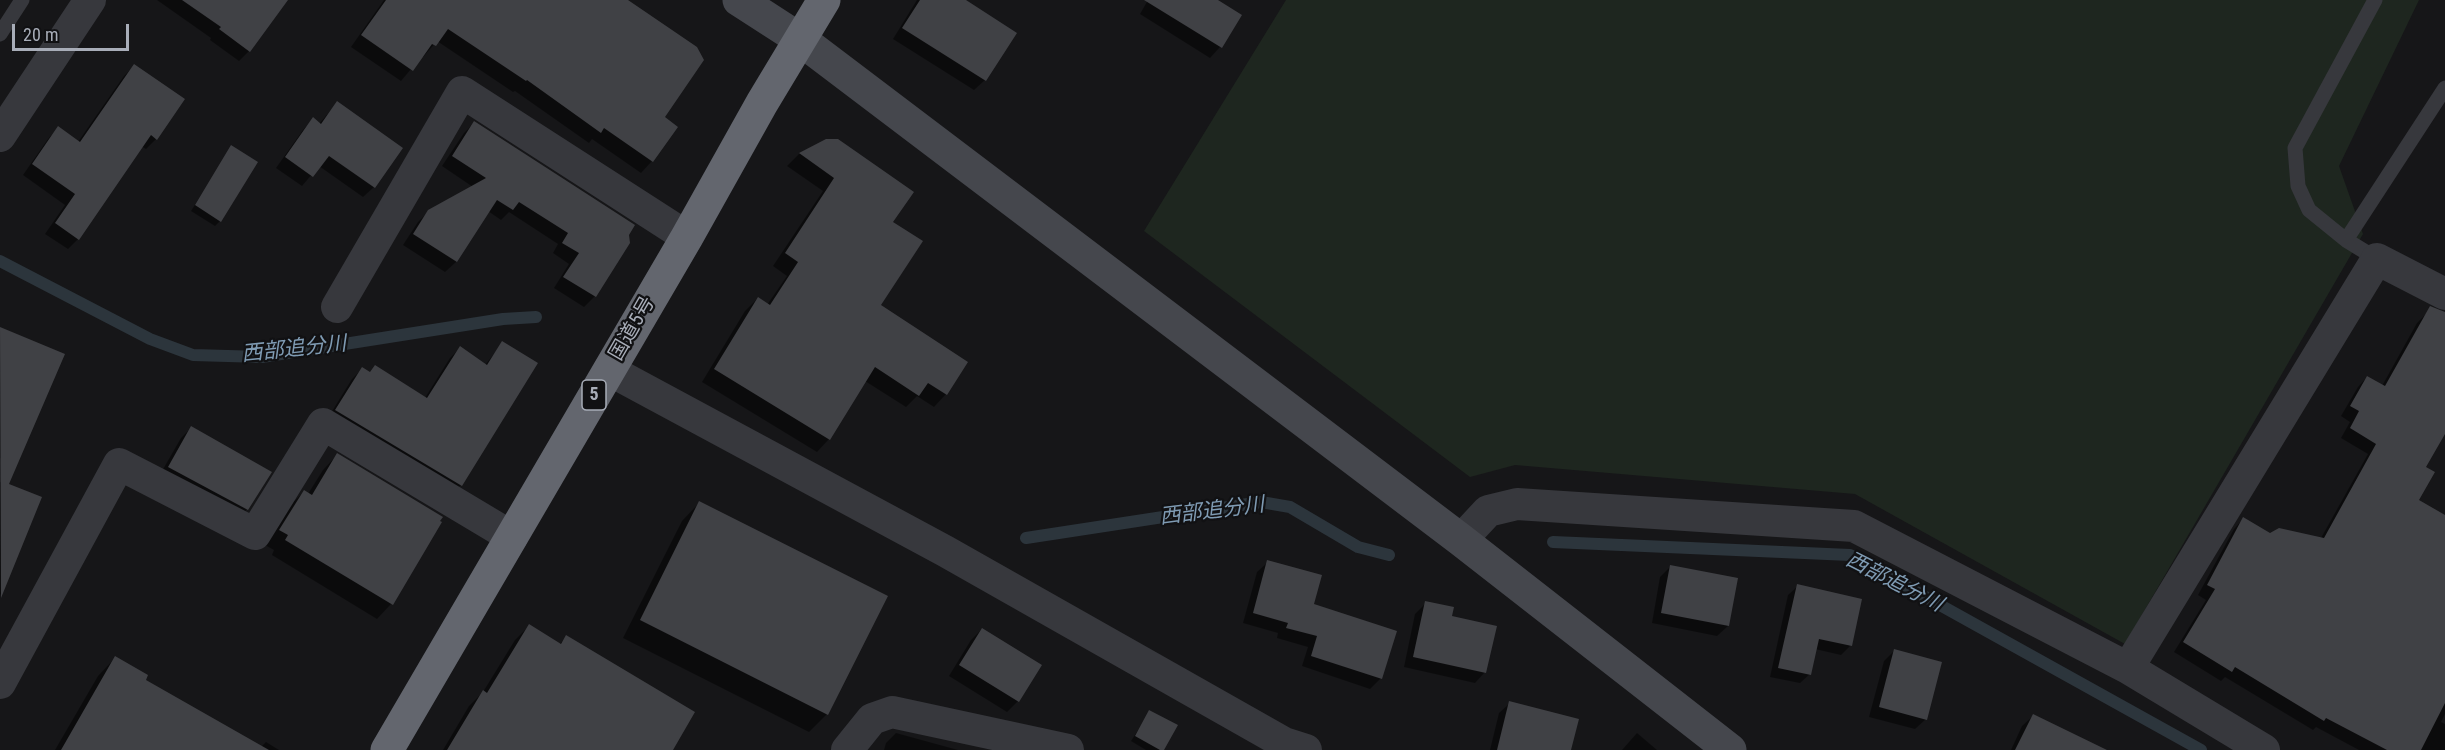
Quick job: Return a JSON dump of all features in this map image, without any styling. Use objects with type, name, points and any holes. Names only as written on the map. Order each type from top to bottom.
[{"type":"highway","name":"国道5号","points":[[387,750],[824,0]]},
{"type":"street","points":[[0,136],[90,0]]},
{"type":"street","points":[[739,0],[801,40],[1461,540],[1730,750]]},
{"type":"street","points":[[337,307],[462,92],[687,237]]},
{"type":"street","points":[[2128,668],[2377,259],[2445,294]]},
{"type":"street","points":[[609,370],[945,551],[1288,748]]},
{"type":"street","points":[[0,683],[119,464],[255,534],[323,424],[512,537]]},
{"type":"street","points":[[1461,540],[1488,511],[1517,504],[1854,526],[2128,668],[2264,750]]},
{"type":"street","points":[[847,750],[872,719],[891,712],[1068,750]]},
{"type":"lane","points":[[0,34],[22,0]]},
{"type":"lane","points":[[2375,0],[2295,148],[2298,186],[2310,210],[2346,240],[2377,259]]},
{"type":"lane","points":[[2346,240],[2445,88]]},
{"type":"shaded area","points":[[1286,0],[2419,0],[2339,166],[2363,234],[2125,644],[1855,494],[1515,465],[1470,477],[1144,231]]},
{"type":"building","points":[[182,0],[288,0],[250,52],[219,29],[221,27]]},
{"type":"building","points":[[386,0],[628,0],[697,47],[704,60],[665,117],[678,127],[653,162],[604,128],[601,133],[527,80],[448,29],[436,46],[432,44],[413,71],[361,35]]},
{"type":"building","points":[[920,0],[966,0],[1017,33],[986,81],[902,28]]},
{"type":"building","points":[[1144,0],[1218,0],[1242,15],[1222,48]]},
{"type":"building","points":[[134,64],[185,99],[157,140],[151,135],[79,240],[55,223],[75,194],[32,164],[58,126],[80,142]]},
{"type":"building","points":[[337,101],[403,148],[375,188],[329,156],[313,177],[285,157],[313,117],[321,124]]},
{"type":"building","points":[[474,121],[635,225],[629,235],[630,243],[596,297],[563,277],[579,253],[562,243],[568,233],[519,202],[513,210],[497,200],[457,262],[413,234],[428,210],[486,178],[452,156]]},
{"type":"building","points":[[826,139],[838,139],[914,192],[893,222],[923,241],[881,305],[968,362],[947,395],[928,383],[919,396],[875,367],[830,440],[714,369],[758,297],[770,305],[798,262],[785,253],[834,178],[799,153]]},
{"type":"building","points":[[231,145],[258,162],[221,222],[195,205]]},
{"type":"building","points":[[2430,306],[2445,312],[2445,434],[2426,467],[2435,472],[2419,500],[2445,515],[2445,703],[2421,750],[2387,750],[2326,718],[2324,721],[2235,667],[2232,672],[2183,642],[2215,589],[2207,585],[2243,517],[2270,533],[2279,528],[2324,538],[2376,444],[2350,428],[2359,411],[2350,406],[2367,376],[2385,386]]},
{"type":"building","points":[[0,327],[65,354],[9,484],[42,497],[1,598]]},
{"type":"building","points":[[502,341],[538,363],[462,486],[335,410],[362,367],[370,372],[375,365],[427,398],[460,346],[487,365]]},
{"type":"building","points":[[191,426],[272,472],[248,510],[168,467]]},
{"type":"building","points":[[337,453],[443,517],[393,605],[285,540],[288,535],[279,530],[304,490],[312,495]]},
{"type":"building","points":[[699,501],[888,596],[828,715],[640,620]]},
{"type":"building","points":[[1267,560],[1322,575],[1314,604],[1397,631],[1382,679],[1311,656],[1317,636],[1286,628],[1288,623],[1253,613]]},
{"type":"building","points":[[1670,565],[1738,578],[1729,626],[1661,613]]},
{"type":"building","points":[[1797,584],[1862,599],[1852,646],[1819,639],[1811,675],[1778,668]]},
{"type":"building","points":[[1425,601],[1454,607],[1452,616],[1497,626],[1486,673],[1413,657]]},
{"type":"building","points":[[529,624],[561,644],[566,635],[695,712],[673,750],[447,750],[483,690],[487,693]]},
{"type":"building","points":[[982,628],[1042,665],[1019,702],[959,665]]},
{"type":"building","points":[[1894,649],[1942,662],[1927,720],[1879,707]]},
{"type":"building","points":[[115,656],[148,675],[146,680],[269,750],[61,750]]},
{"type":"building","points":[[1509,701],[1579,719],[1571,750],[1497,750]]},
{"type":"building","points":[[1149,710],[1178,725],[1164,750],[1135,736]]},
{"type":"building","points":[[2033,714],[2107,750],[2015,750]]},
{"type":"waterway","name":"西部追分川","points":[[0,261],[150,339],[193,355],[262,357],[503,319],[536,317]]},
{"type":"waterway","name":"西部追分川","points":[[1026,538],[1261,502],[1290,507],[1358,547],[1389,555]]},
{"type":"waterway","name":"西部追分川","points":[[1553,542],[1850,555],[2201,750]]}]
